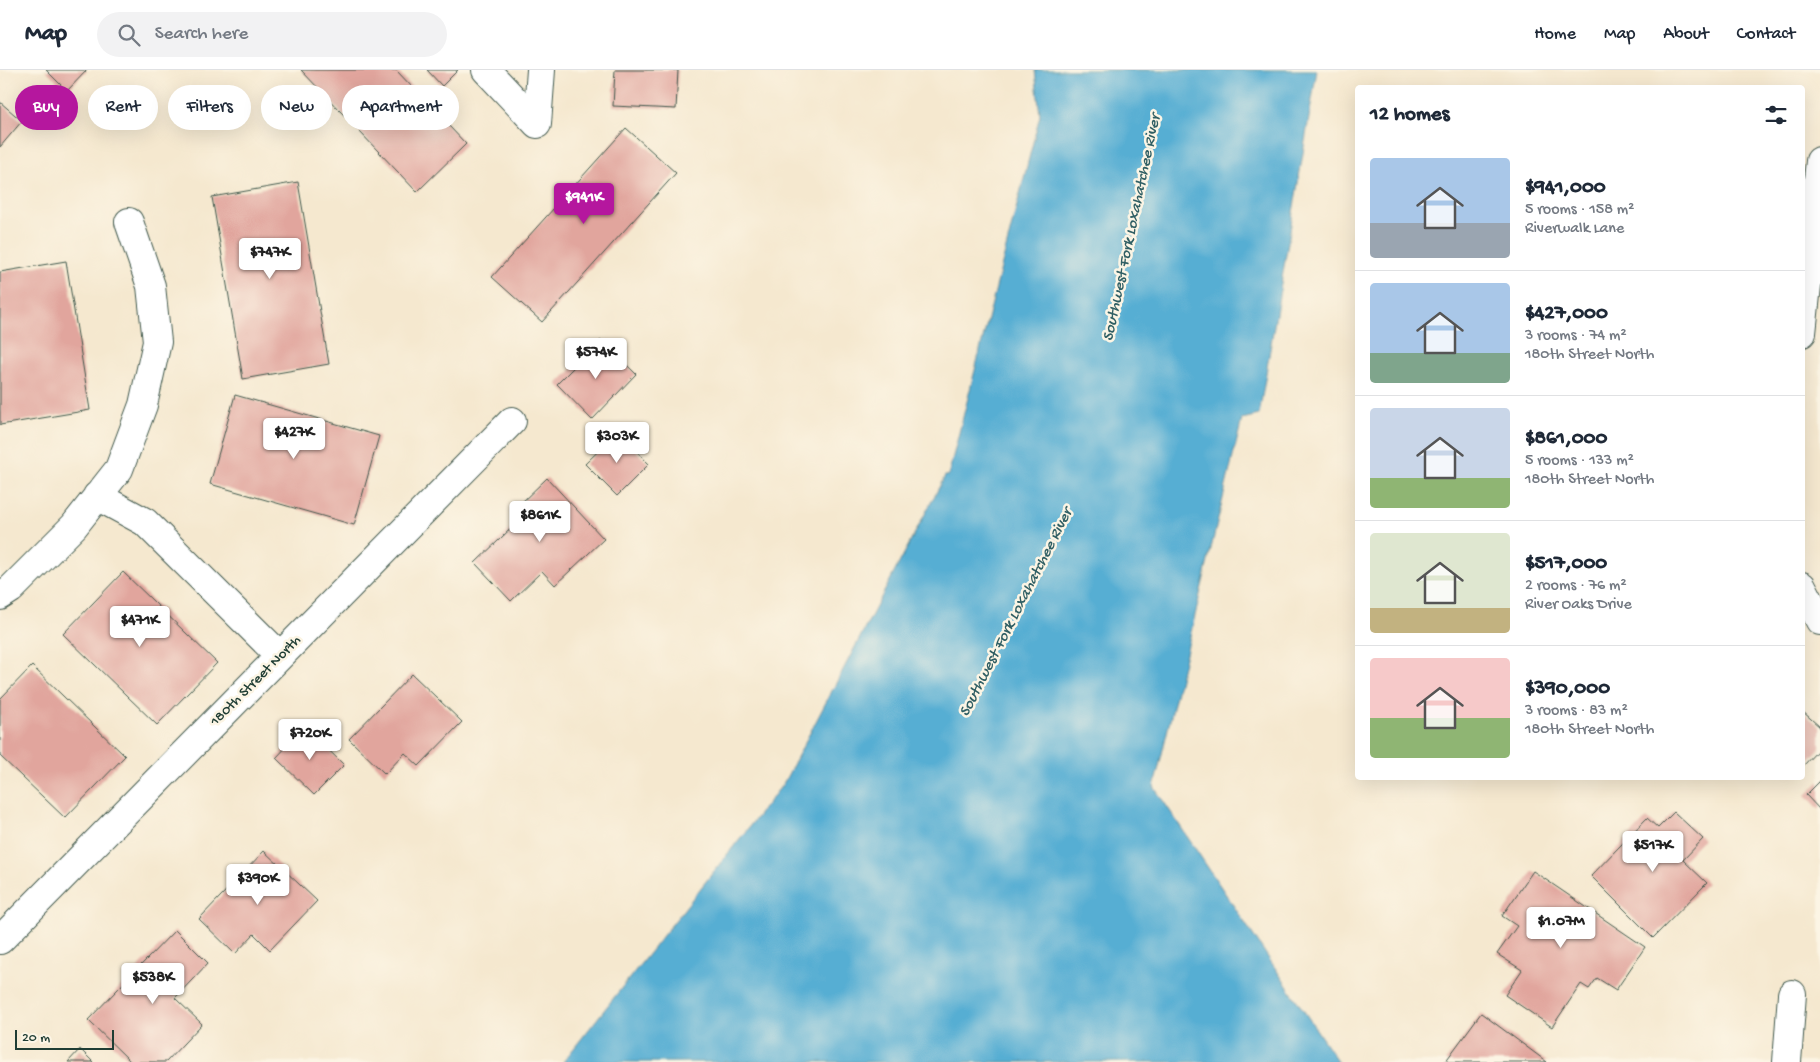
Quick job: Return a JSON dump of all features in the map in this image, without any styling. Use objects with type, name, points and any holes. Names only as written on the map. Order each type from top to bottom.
[{"type":"street","points":[[486,70],[537,124],[541,70]]},
{"type":"street","points":[[1805,304],[1820,161]]},
{"type":"street","points":[[0,596],[11,589],[74,526],[119,469],[142,405],[157,342],[151,286],[129,222]]},
{"type":"street","name":"180th Street North","points":[[0,940],[512,421]]},
{"type":"street","points":[[97,496],[145,522],[280,656]]},
{"type":"street","points":[[1805,592],[1820,621]]},
{"type":"street","points":[[1787,1062],[1792,994]]},
{"type":"water","name":"Southwest Fork Loxahatchee River","points":[[1035,70],[1317,70],[1259,415],[1242,419],[1154,787],[1338,1062],[563,1062],[783,784],[945,476],[948,476],[1040,115]]},
{"type":"building","points":[[46,70],[87,70],[73,85],[61,85]]},
{"type":"building","points":[[301,70],[396,70],[410,85],[342,85],[342,113],[332,103],[332,85],[315,85]]},
{"type":"building","points":[[427,70],[458,70],[443,85]]},
{"type":"building","points":[[615,70],[678,70],[676,109],[613,106]]},
{"type":"building","points":[[0,102],[15,115],[15,129],[0,147]]},
{"type":"building","points":[[626,128],[676,173],[542,322],[492,277]]},
{"type":"building","points":[[358,130],[453,130],[466,144],[417,192]]},
{"type":"building","points":[[298,182],[329,364],[243,379],[212,197]]},
{"type":"building","points":[[66,261],[90,410],[0,425],[0,272]]},
{"type":"building","points":[[601,340],[636,374],[592,420],[557,384]]},
{"type":"building","points":[[235,395],[379,436],[354,525],[210,484]]},
{"type":"building","points":[[618,432],[649,464],[617,496],[585,464]]},
{"type":"building","points":[[547,478],[604,539],[555,585],[542,571],[511,601],[475,563],[526,514],[518,506]]},
{"type":"building","points":[[123,572],[217,663],[157,725],[63,634]]},
{"type":"building","points":[[32,666],[125,756],[65,818],[0,756],[0,699]]},
{"type":"building","points":[[412,674],[462,722],[419,766],[405,753],[385,774],[349,739]]},
{"type":"building","points":[[1805,714],[1820,727],[1820,748],[1805,764]]},
{"type":"building","points":[[305,727],[344,765],[314,795],[276,758]]},
{"type":"building","points":[[1820,781],[1820,810],[1806,795]]},
{"type":"building","points":[[1674,812],[1703,839],[1683,860],[1707,883],[1653,938],[1591,876],[1647,818],[1658,828]]},
{"type":"building","points":[[264,851],[317,901],[270,950],[254,934],[235,954],[199,919]]},
{"type":"building","points":[[1533,871],[1645,947],[1616,990],[1597,978],[1589,989],[1581,984],[1552,1027],[1505,995],[1522,970],[1497,954],[1517,926],[1502,916]]},
{"type":"building","points":[[175,930],[208,963],[175,998],[202,1024],[166,1062],[131,1062],[88,1020]]},
{"type":"building","points":[[1481,1013],[1547,1062],[1445,1062]]},
{"type":"building","points":[[80,1049],[93,1062],[68,1062]]}]
